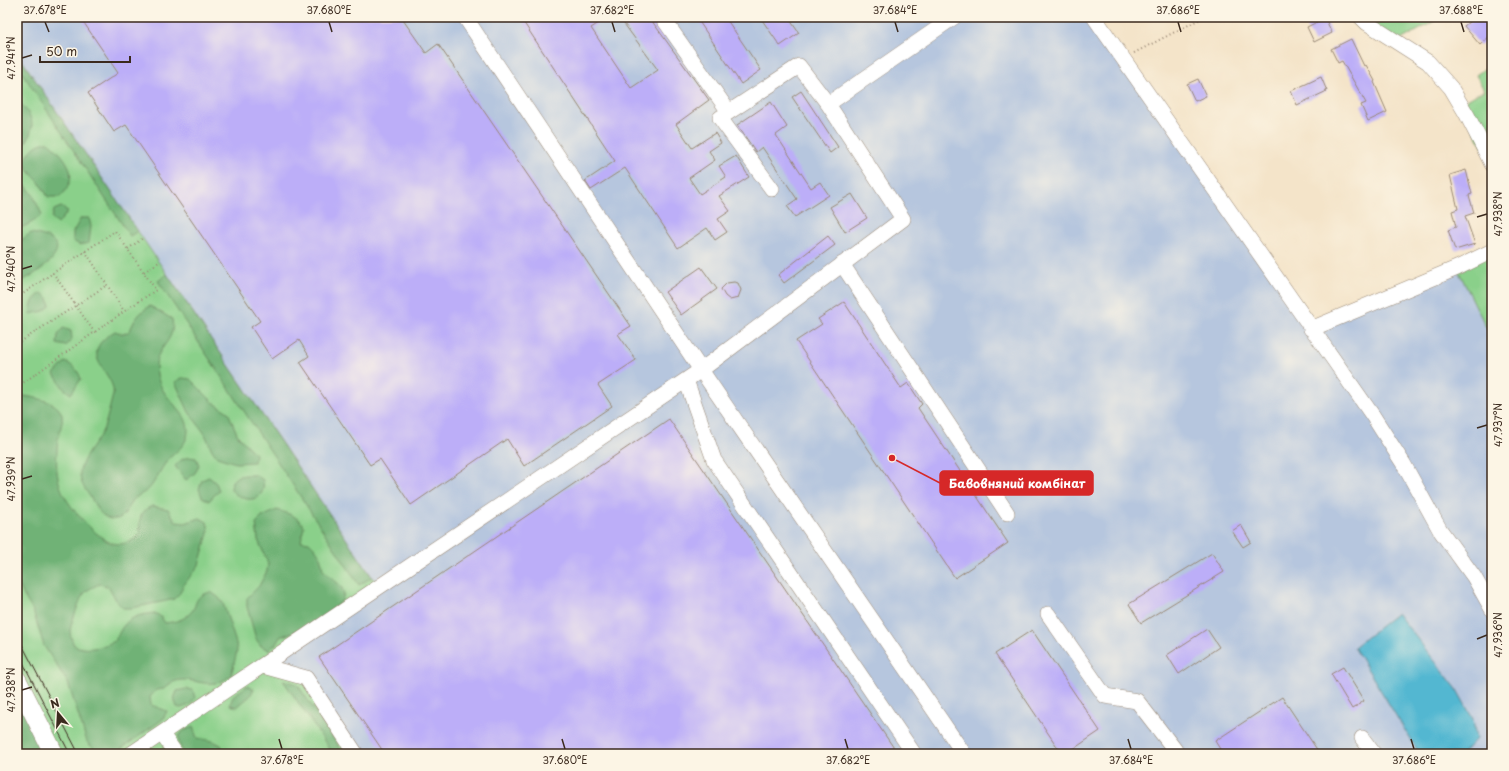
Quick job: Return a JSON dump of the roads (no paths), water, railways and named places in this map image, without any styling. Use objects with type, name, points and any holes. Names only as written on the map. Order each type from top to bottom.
[{"type":"main road","points":[[17,680],[54,754]]},
{"type":"street","points":[[465,17],[701,370],[964,754]]},
{"type":"street","points":[[662,17],[729,112]]},
{"type":"street","points":[[828,104],[954,17]]},
{"type":"street","points":[[1094,17],[1124,58],[1396,451],[1440,530],[1474,577],[1492,609]]},
{"type":"street","points":[[1361,17],[1366,23],[1428,62],[1451,88],[1467,114],[1492,164]]},
{"type":"street","points":[[131,754],[701,370],[903,219],[828,104],[799,66],[720,118],[772,189]]},
{"type":"street","points":[[1311,330],[1457,268],[1492,251]]},
{"type":"street","points":[[842,264],[1007,513]]},
{"type":"street","points":[[686,380],[714,460],[914,754]]},
{"type":"street","points":[[1048,614],[1105,696],[1138,701],[1174,753]]},
{"type":"street","points":[[263,666],[306,678],[356,754]]},
{"type":"street","points":[[162,734],[176,754]]},
{"type":"street","points":[[1362,738],[1374,754]]},
{"type":"water","points":[[1397,613],[1456,688],[1473,719],[1476,739],[1462,754],[1419,753],[1354,647]]},
{"type":"tram line","points":[[17,635],[79,754]]},
{"type":"tram line","points":[[17,651],[70,754]]},
{"type":"place","name":"Бавовняний комбінат","points":[[892,458]]}]
